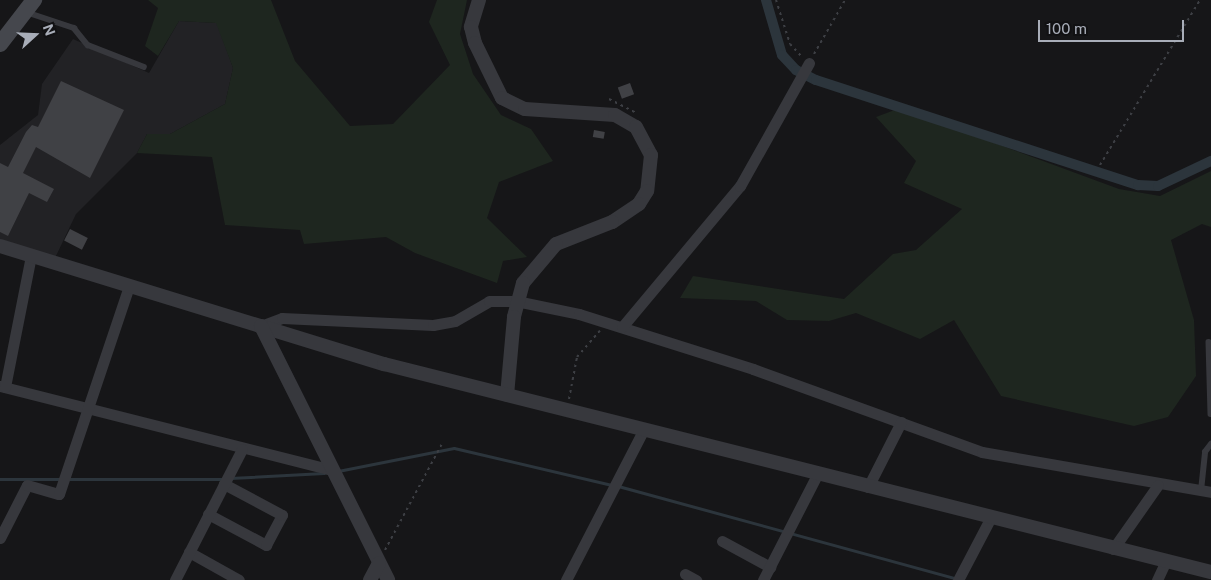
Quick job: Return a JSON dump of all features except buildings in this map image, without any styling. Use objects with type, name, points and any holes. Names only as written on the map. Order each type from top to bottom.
[{"type":"main road","points":[[0,44],[29,6]]},
{"type":"street","points":[[479,0],[472,27],[475,42],[502,98],[525,109],[615,115],[636,127],[651,155],[649,182],[638,204],[612,222],[556,244],[523,282],[516,301],[507,395]]},
{"type":"street","points":[[622,327],[740,186],[809,63]]},
{"type":"street","points":[[0,246],[384,364],[568,410],[643,431],[1211,572]]},
{"type":"street","points":[[31,256],[3,386],[242,449],[331,470]]},
{"type":"street","points":[[0,538],[28,485],[59,494],[128,286]]},
{"type":"street","points":[[261,326],[282,318],[433,326],[455,321],[489,301],[516,301],[609,323],[799,384],[982,452],[1057,462],[1158,485],[1206,493]]},
{"type":"street","points":[[261,326],[331,470],[388,580]]},
{"type":"street","points":[[868,487],[901,422]]},
{"type":"street","points":[[566,580],[643,431]]},
{"type":"street","points":[[175,580],[242,449]]},
{"type":"street","points":[[763,580],[817,474]]},
{"type":"street","points":[[208,514],[266,545],[282,515],[224,484]]},
{"type":"street","points":[[1113,549],[1158,485]]},
{"type":"street","points":[[958,580],[990,518]]},
{"type":"street","points":[[722,541],[770,567]]},
{"type":"street","points":[[189,552],[239,580]]},
{"type":"street","points":[[1157,580],[1166,561]]},
{"type":"street","points":[[370,580],[379,563]]},
{"type":"street","points":[[685,574],[696,580]]},
{"type":"lane","points":[[29,6],[74,28],[88,45],[144,67]]},
{"type":"lane","points":[[1209,342],[1211,414]]},
{"type":"lane","points":[[1206,493],[1205,452],[1211,444]]},
{"type":"path","points":[[776,0],[790,44],[809,63],[845,0]]},
{"type":"path","points":[[1100,165],[1200,0]]},
{"type":"path","points":[[568,410],[580,351],[609,323]]},
{"type":"path","points":[[379,563],[443,442]]},
{"type":"shaded area","points":[[148,0],[271,0],[295,61],[350,126],[393,124],[450,65],[429,22],[437,0],[467,0],[460,34],[473,74],[501,115],[531,129],[553,161],[499,182],[487,218],[527,257],[503,261],[497,283],[415,253],[386,237],[304,244],[300,230],[225,225],[212,157],[137,153],[147,134],[170,134],[225,104],[233,68],[216,23],[179,21],[158,56],[145,46],[158,8]]},
{"type":"shaded area","points":[[179,21],[217,23],[233,68],[225,104],[170,134],[147,134],[137,153],[76,214],[55,258],[0,239],[0,145],[38,115],[42,84],[73,39],[149,73]]},
{"type":"shaded area","points":[[900,108],[1119,189],[1160,196],[1211,171],[1211,227],[1202,224],[1171,240],[1194,320],[1196,376],[1168,417],[1134,426],[1001,396],[954,320],[920,339],[856,313],[829,321],[787,320],[756,301],[680,298],[693,276],[844,299],[893,254],[916,250],[962,209],[904,183],[916,161],[876,117]]},
{"type":"waterway","points":[[766,0],[782,55],[796,70],[816,80],[1138,185],[1158,186],[1211,161]]},
{"type":"waterway","points":[[338,471],[454,448],[612,485]]},
{"type":"waterway","points":[[230,478],[324,473]]},
{"type":"waterway","points":[[0,479],[224,479]]},
{"type":"waterway","points":[[618,486],[957,579]]}]
